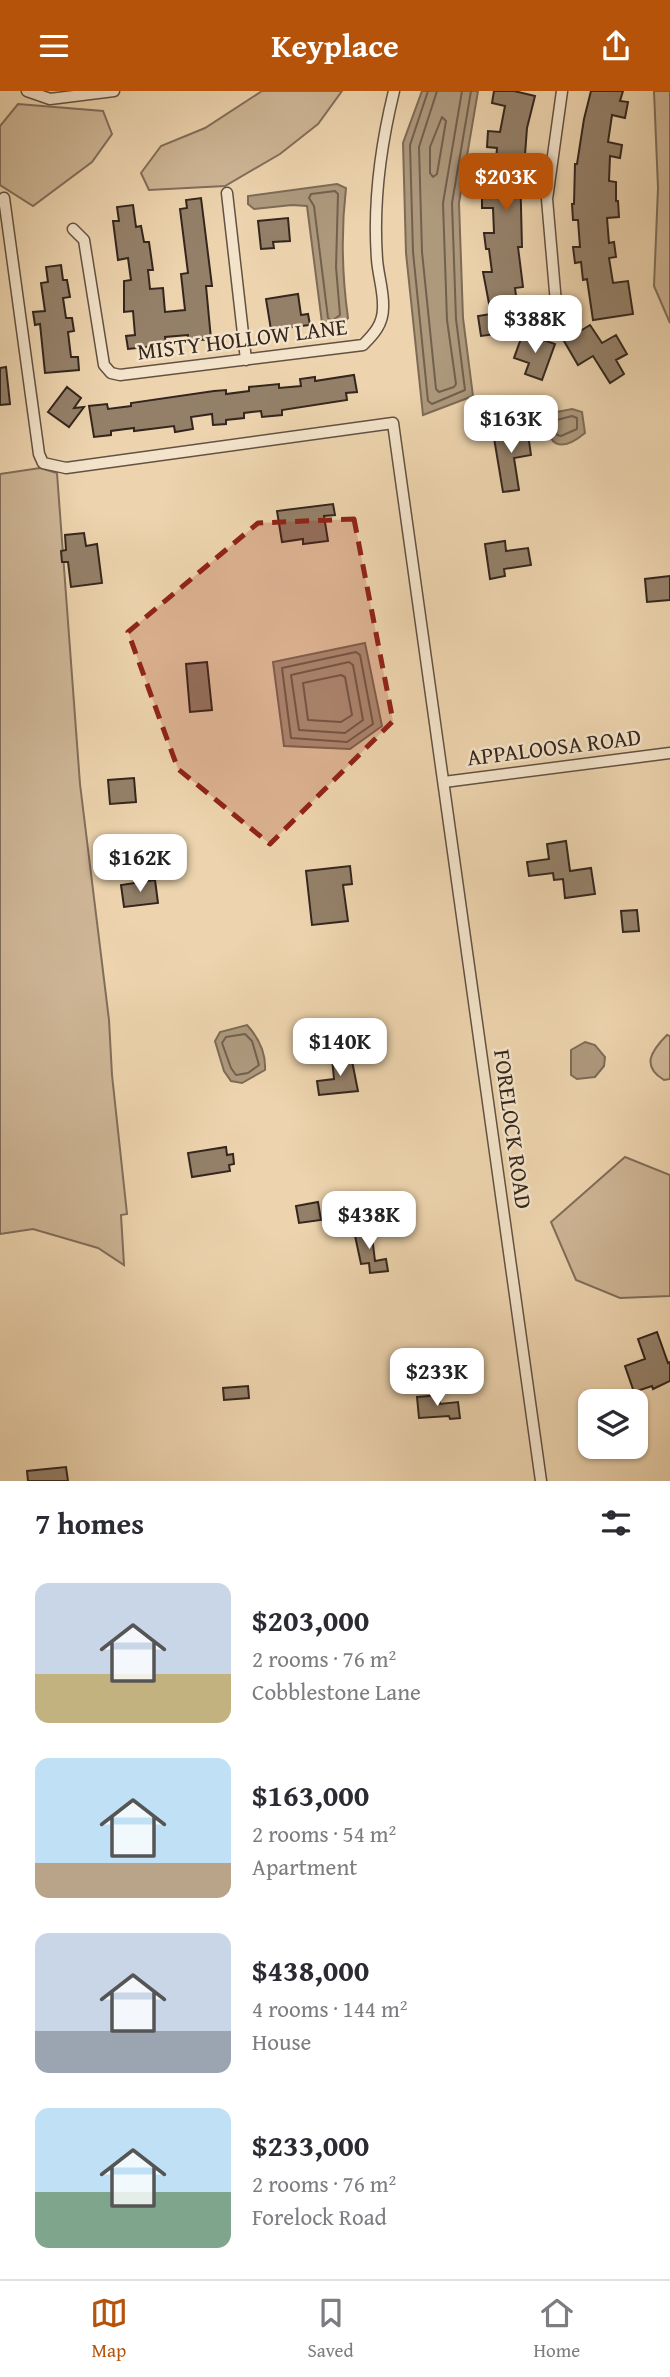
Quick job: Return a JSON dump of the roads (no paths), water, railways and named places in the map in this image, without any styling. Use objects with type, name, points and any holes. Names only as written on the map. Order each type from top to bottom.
[{"type":"street","points":[[27,91],[50,99],[114,91]]},
{"type":"street","name":"MISTY HOLLOW LANE","points":[[73,229],[84,240],[104,365],[111,373],[120,375],[363,345],[378,329],[383,308],[377,257],[377,204],[386,125],[394,91]]},
{"type":"street","points":[[556,303],[547,199],[562,91]]},
{"type":"street","points":[[227,193],[246,360]]},
{"type":"street","name":"FORELOCK ROAD","points":[[4,198],[39,454],[43,463],[66,468],[393,423],[541,1481]]},
{"type":"street","name":"APPALOOSA ROAD","points":[[444,782],[670,753]]},
{"type":"water","points":[[422,91],[478,91],[459,203],[463,318],[473,396],[423,415],[406,253],[403,143]]},
{"type":"water","points":[[337,184],[346,188],[343,253],[348,318],[341,326],[330,329],[322,323],[307,206],[254,209],[248,204],[248,196]]},
{"type":"water","points":[[572,409],[582,412],[585,433],[568,443],[556,443],[550,433],[551,413]]},
{"type":"water","points":[[365,643],[382,726],[350,749],[284,746],[273,662]]},
{"type":"water","points":[[247,1025],[260,1046],[265,1070],[242,1083],[231,1081],[224,1071],[215,1041],[220,1032]]},
{"type":"water","points":[[585,1042],[595,1045],[605,1057],[604,1066],[595,1077],[577,1079],[571,1075],[571,1050]]}]
